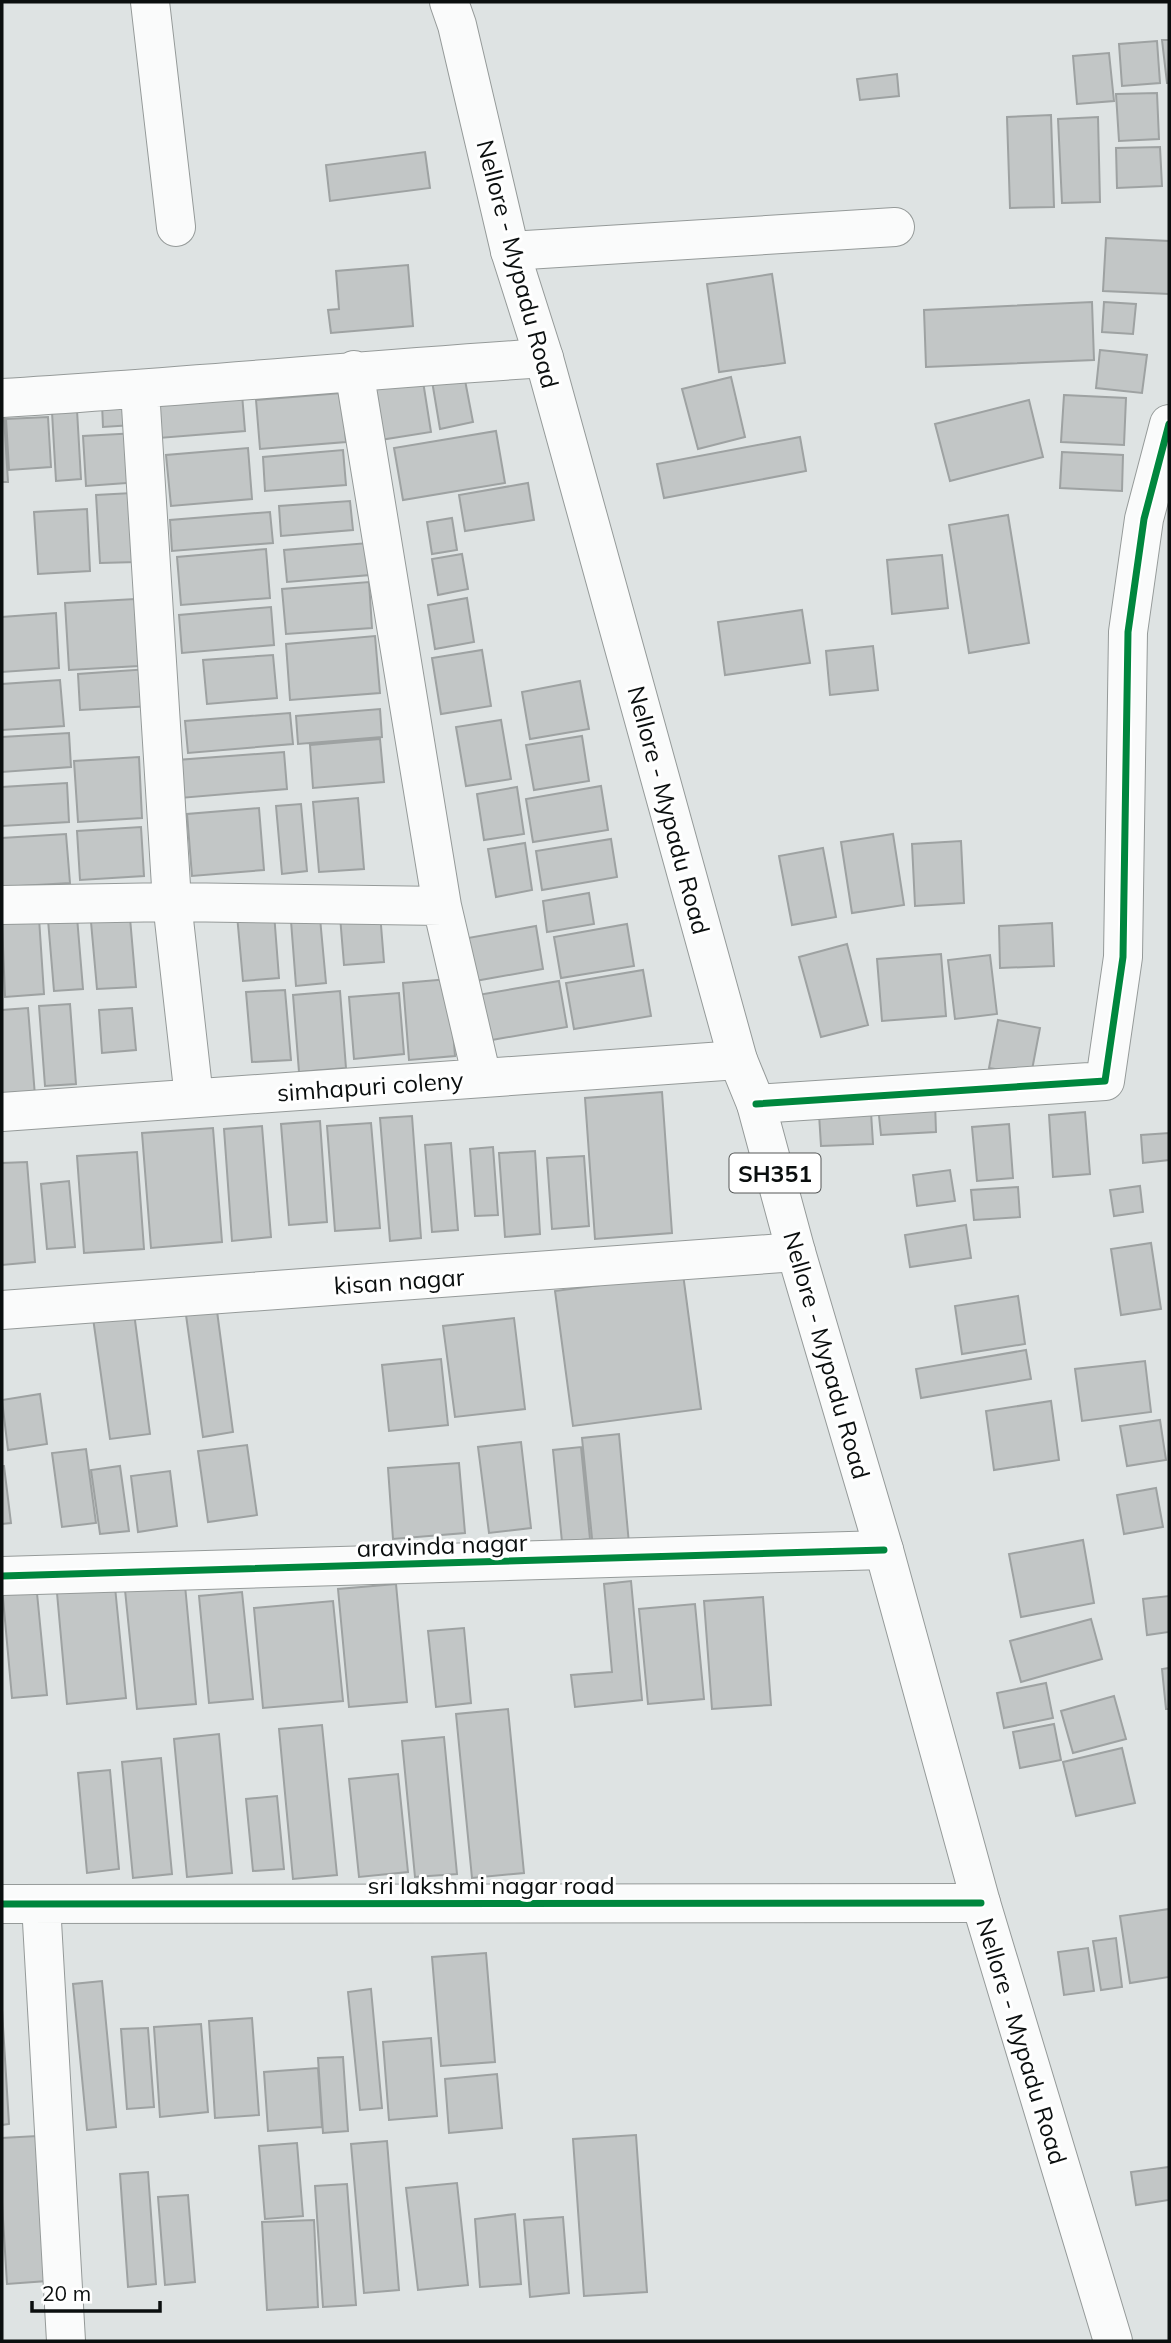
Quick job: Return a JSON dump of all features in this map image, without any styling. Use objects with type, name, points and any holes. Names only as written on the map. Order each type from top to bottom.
[{"type":"street","points":[[150,2],[176,227]]},
{"type":"street","name":"Nellore - Mypadu Road","points":[[449,2],[457,25],[510,251],[544,358],[738,1059],[756,1104],[796,1252],[884,1550],[981,1903],[1113,2341]]},
{"type":"street","points":[[510,251],[895,227]]},
{"type":"street","points":[[2,398],[140,390],[354,370],[544,358]]},
{"type":"street","points":[[354,370],[442,906],[482,1078]]},
{"type":"street","points":[[140,390],[172,902],[194,1098]]},
{"type":"street","points":[[756,1104],[1105,1081],[1123,957],[1128,632],[1144,519],[1169,424]]},
{"type":"street","points":[[2,905],[172,902],[442,906]]},
{"type":"street","name":"simhapuri coleny","points":[[2,1112],[738,1059]]},
{"type":"street","name":"kisan nagar","points":[[2,1310],[796,1252]]},
{"type":"street","name":"aravinda nagar","points":[[2,1576],[884,1550]]},
{"type":"street","name":"sri lakshmi nagar road","points":[[2,1905],[981,1903]]},
{"type":"street","points":[[41,1904],[65,2341]]},
{"type":"building","points":[[1162,40],[1169,40],[1169,83],[1167,83]]},
{"type":"building","points":[[1157,41],[1160,83],[1122,86],[1119,44]]},
{"type":"building","points":[[1109,53],[1114,101],[1077,104],[1073,56]]},
{"type":"building","points":[[897,74],[899,96],[860,100],[857,79]]},
{"type":"building","points":[[1157,93],[1159,139],[1119,141],[1116,94]]},
{"type":"building","points":[[1051,115],[1054,207],[1010,208],[1007,117]]},
{"type":"building","points":[[1098,117],[1100,202],[1062,203],[1058,119]]},
{"type":"building","points":[[1160,147],[1162,186],[1117,188],[1116,148]]},
{"type":"building","points":[[425,152],[430,188],[330,201],[326,165]]},
{"type":"building","points":[[1106,238],[1169,241],[1169,294],[1103,291]]},
{"type":"building","points":[[408,265],[413,326],[331,333],[328,310],[339,309],[336,271]]},
{"type":"building","points":[[772,274],[785,363],[719,372],[707,284]]},
{"type":"building","points":[[1092,302],[1094,360],[926,367],[924,310]]},
{"type":"building","points":[[1104,302],[1136,304],[1133,334],[1102,332]]},
{"type":"building","points":[[1100,350],[1147,355],[1142,393],[1096,388]]},
{"type":"building","points":[[422,375],[431,432],[380,440],[371,384]]},
{"type":"building","points":[[464,375],[473,422],[440,429],[432,381]]},
{"type":"building","points":[[731,377],[745,437],[698,449],[682,389]]},
{"type":"building","points":[[342,393],[346,442],[260,449],[256,400]]},
{"type":"building","points":[[242,394],[245,431],[159,438],[156,401]]},
{"type":"building","points":[[1064,395],[1126,398],[1124,445],[1061,442]]},
{"type":"building","points":[[1029,400],[1043,457],[950,481],[935,424]]},
{"type":"building","points":[[131,401],[133,425],[103,427],[102,404]]},
{"type":"building","points":[[77,410],[81,479],[56,481],[52,412]]},
{"type":"building","points":[[4,417],[8,482],[2,482]]},
{"type":"building","points":[[48,417],[51,467],[9,470],[6,419]]},
{"type":"building","points":[[496,431],[505,483],[403,500],[394,448]]},
{"type":"building","points":[[137,433],[140,482],[86,486],[83,436]]},
{"type":"building","points":[[800,437],[806,471],[664,498],[657,464]]},
{"type":"building","points":[[248,448],[252,499],[171,506],[166,455]]},
{"type":"building","points":[[343,450],[346,485],[265,491],[263,457]]},
{"type":"building","points":[[1062,452],[1123,455],[1122,491],[1060,488]]},
{"type":"building","points":[[528,483],[534,520],[465,531],[459,495]]},
{"type":"building","points":[[132,493],[137,562],[100,563],[96,495]]},
{"type":"building","points":[[350,501],[353,530],[281,536],[279,506]]},
{"type":"building","points":[[87,509],[90,571],[38,574],[34,512]]},
{"type":"building","points":[[270,512],[273,543],[172,551],[170,520]]},
{"type":"building","points":[[1008,515],[1029,643],[969,653],[949,525]]},
{"type":"building","points":[[452,518],[457,550],[432,554],[427,522]]},
{"type":"building","points":[[368,543],[370,575],[287,582],[284,550]]},
{"type":"building","points":[[266,549],[270,598],[181,605],[177,557]]},
{"type":"building","points":[[462,554],[468,589],[438,595],[432,559]]},
{"type":"building","points":[[942,555],[948,608],[892,614],[887,560]]},
{"type":"building","points":[[369,582],[372,628],[286,634],[282,589]]},
{"type":"building","points":[[467,598],[474,642],[435,649],[428,605]]},
{"type":"building","points":[[135,599],[139,666],[69,670],[65,603]]},
{"type":"building","points":[[271,607],[274,645],[182,653],[179,615]]},
{"type":"building","points":[[802,610],[810,663],[725,675],[718,622]]},
{"type":"building","points":[[56,613],[59,668],[2,672],[2,617]]},
{"type":"building","points":[[375,636],[380,693],[290,700],[286,644]]},
{"type":"building","points":[[873,646],[878,690],[830,695],[826,651]]},
{"type":"building","points":[[482,650],[491,706],[441,714],[432,658]]},
{"type":"building","points":[[273,655],[277,698],[207,704],[203,660]]},
{"type":"building","points":[[149,669],[152,706],[80,710],[78,674]]},
{"type":"building","points":[[60,680],[64,726],[2,730],[2,684]]},
{"type":"building","points":[[580,681],[589,729],[530,739],[522,692]]},
{"type":"building","points":[[380,709],[382,737],[298,744],[296,716]]},
{"type":"building","points":[[290,713],[293,744],[188,753],[185,721]]},
{"type":"building","points":[[501,720],[511,779],[466,786],[456,727]]},
{"type":"building","points":[[69,733],[71,767],[2,772],[2,737]]},
{"type":"building","points":[[582,736],[589,781],[534,790],[526,745]]},
{"type":"building","points":[[380,739],[384,782],[313,788],[310,745]]},
{"type":"building","points":[[284,752],[287,789],[180,798],[177,760]]},
{"type":"building","points":[[139,757],[142,818],[78,822],[74,761]]},
{"type":"building","points":[[67,783],[69,822],[2,826],[2,787]]},
{"type":"building","points":[[601,786],[608,830],[533,842],[526,799]]},
{"type":"building","points":[[517,787],[524,834],[484,840],[477,794]]},
{"type":"building","points":[[358,798],[364,869],[319,872],[313,802]]},
{"type":"building","points":[[301,804],[307,871],[282,874],[276,806]]},
{"type":"building","points":[[259,808],[264,870],[192,876],[187,814]]},
{"type":"building","points":[[141,827],[144,876],[80,880],[77,831]]},
{"type":"building","points":[[66,834],[70,883],[2,887],[2,838]]},
{"type":"building","points":[[893,834],[904,905],[852,913],[841,842]]},
{"type":"building","points":[[611,839],[617,877],[542,890],[536,851]]},
{"type":"building","points":[[961,841],[964,903],[915,906],[912,844]]},
{"type":"building","points":[[525,843],[532,890],[496,897],[488,849]]},
{"type":"building","points":[[823,848],[836,917],[792,925],[779,856]]},
{"type":"building","points":[[589,893],[594,924],[547,932],[543,901]]},
{"type":"building","points":[[274,913],[279,978],[243,981],[237,915]]},
{"type":"building","points":[[380,913],[384,962],[344,965],[340,916]]},
{"type":"building","points":[[77,917],[83,989],[54,991],[48,920]]},
{"type":"building","points":[[39,918],[44,994],[5,997],[2,921]]},
{"type":"building","points":[[130,918],[136,987],[97,989],[91,922]]},
{"type":"building","points":[[320,918],[326,983],[296,986],[291,921]]},
{"type":"building","points":[[1052,923],[1054,966],[1000,968],[999,926]]},
{"type":"building","points":[[627,924],[634,966],[561,978],[554,937]]},
{"type":"building","points":[[536,926],[543,969],[475,981],[468,938]]},
{"type":"building","points":[[847,944],[868,1025],[821,1037],[799,957]]},
{"type":"building","points":[[941,954],[946,1016],[882,1021],[877,959]]},
{"type":"building","points":[[990,955],[997,1014],[955,1019],[948,960]]},
{"type":"building","points":[[643,970],[651,1016],[574,1029],[566,983]]},
{"type":"building","points":[[449,979],[455,1056],[409,1060],[403,983]]},
{"type":"building","points":[[559,981],[567,1027],[486,1041],[478,995]]},
{"type":"building","points":[[285,990],[291,1060],[252,1062],[246,992]]},
{"type":"building","points":[[340,991],[346,1068],[299,1072],[293,995]]},
{"type":"building","points":[[399,993],[404,1054],[354,1059],[349,997]]},
{"type":"building","points":[[70,1004],[76,1084],[45,1086],[39,1006]]},
{"type":"building","points":[[28,1008],[35,1096],[2,1099],[2,1010]]},
{"type":"building","points":[[132,1008],[136,1050],[102,1053],[99,1010]]},
{"type":"building","points":[[998,1020],[1040,1028],[1031,1075],[989,1068]]},
{"type":"building","points":[[662,1092],[672,1233],[595,1239],[585,1098]]},
{"type":"building","points":[[935,1102],[936,1132],[881,1135],[878,1106]]},
{"type":"building","points":[[871,1112],[873,1144],[821,1146],[819,1114]]},
{"type":"building","points":[[1085,1112],[1090,1174],[1053,1177],[1049,1115]]},
{"type":"building","points":[[412,1116],[421,1238],[390,1241],[380,1118]]},
{"type":"building","points":[[320,1121],[327,1222],[289,1225],[281,1124]]},
{"type":"building","points":[[371,1123],[380,1228],[335,1231],[327,1126]]},
{"type":"building","points":[[1009,1124],[1013,1178],[977,1181],[972,1127]]},
{"type":"building","points":[[262,1126],[271,1237],[232,1241],[224,1129]]},
{"type":"building","points":[[213,1128],[222,1242],[151,1248],[142,1133]]},
{"type":"building","points":[[1169,1133],[1169,1160],[1143,1163],[1141,1135]]},
{"type":"building","points":[[451,1143],[458,1230],[432,1232],[425,1145]]},
{"type":"building","points":[[493,1147],[498,1215],[475,1216],[470,1149]]},
{"type":"building","points":[[535,1151],[540,1234],[505,1237],[499,1153]]},
{"type":"building","points":[[137,1152],[144,1249],[84,1253],[77,1156]]},
{"type":"building","points":[[584,1156],[589,1226],[552,1229],[547,1158]]},
{"type":"building","points":[[27,1162],[35,1262],[2,1265],[2,1163]]},
{"type":"building","points":[[950,1170],[955,1201],[917,1206],[913,1175]]},
{"type":"building","points":[[69,1181],[75,1247],[47,1249],[41,1184]]},
{"type":"building","points":[[1140,1186],[1143,1212],[1114,1216],[1110,1190]]},
{"type":"building","points":[[1018,1187],[1020,1217],[974,1220],[971,1190]]},
{"type":"building","points":[[966,1225],[971,1258],[910,1267],[905,1235]]},
{"type":"building","points":[[1151,1243],[1161,1309],[1121,1315],[1111,1249]]},
{"type":"building","points":[[683,1274],[701,1409],[573,1426],[555,1291]]},
{"type":"building","points":[[1018,1296],[1025,1344],[962,1354],[955,1306]]},
{"type":"building","points":[[217,1311],[233,1432],[203,1437],[186,1315]]},
{"type":"building","points":[[134,1313],[150,1434],[110,1439],[93,1318]]},
{"type":"building","points":[[514,1318],[525,1409],[455,1417],[443,1326]]},
{"type":"building","points":[[1026,1350],[1031,1379],[921,1398],[916,1369]]},
{"type":"building","points":[[441,1359],[448,1425],[389,1431],[382,1365]]},
{"type":"building","points":[[1145,1361],[1151,1412],[1082,1421],[1075,1369]]},
{"type":"building","points":[[40,1394],[47,1444],[8,1450],[2,1400]]},
{"type":"building","points":[[1051,1401],[1059,1460],[994,1470],[986,1411]]},
{"type":"building","points":[[1160,1420],[1166,1460],[1127,1466],[1120,1426]]},
{"type":"building","points":[[619,1434],[629,1544],[593,1548],[582,1438]]},
{"type":"building","points":[[521,1442],[531,1528],[489,1533],[478,1447]]},
{"type":"building","points":[[247,1445],[257,1515],[208,1522],[198,1451]]},
{"type":"building","points":[[581,1447],[590,1539],[562,1542],[553,1450]]},
{"type":"building","points":[[86,1449],[96,1523],[62,1527],[52,1453]]},
{"type":"building","points":[[459,1463],[465,1533],[393,1539],[388,1468]]},
{"type":"building","points":[[2,1466],[11,1523],[2,1524]]},
{"type":"building","points":[[120,1466],[129,1531],[100,1534],[91,1470]]},
{"type":"building","points":[[170,1471],[177,1526],[138,1532],[131,1476]]},
{"type":"building","points":[[1156,1488],[1163,1527],[1124,1534],[1117,1495]]},
{"type":"building","points":[[1083,1540],[1094,1603],[1021,1617],[1009,1554]]},
{"type":"building","points":[[631,1581],[642,1700],[575,1707],[571,1675],[612,1672],[604,1584]]},
{"type":"building","points":[[36,1583],[47,1695],[12,1698],[2,1587]]},
{"type":"building","points":[[396,1584],[407,1702],[349,1707],[338,1589]]},
{"type":"building","points":[[185,1585],[196,1704],[137,1709],[125,1590]]},
{"type":"building","points":[[115,1587],[126,1698],[67,1704],[57,1593]]},
{"type":"building","points":[[242,1592],[253,1699],[209,1703],[199,1596]]},
{"type":"building","points":[[1169,1596],[1169,1632],[1147,1635],[1143,1599]]},
{"type":"building","points":[[763,1597],[771,1705],[712,1709],[704,1601]]},
{"type":"building","points":[[333,1601],[343,1701],[263,1708],[254,1608]]},
{"type":"building","points":[[695,1604],[704,1699],[648,1704],[639,1609]]},
{"type":"building","points":[[1091,1619],[1102,1659],[1021,1682],[1010,1641]]},
{"type":"building","points":[[464,1628],[471,1703],[436,1707],[428,1631]]},
{"type":"building","points":[[1169,1668],[1169,1709],[1166,1709],[1162,1669]]},
{"type":"building","points":[[1046,1683],[1053,1718],[1004,1728],[997,1693]]},
{"type":"building","points":[[1114,1696],[1126,1739],[1073,1753],[1061,1711]]},
{"type":"building","points":[[508,1709],[524,1873],[472,1878],[456,1714]]},
{"type":"building","points":[[1054,1724],[1061,1760],[1020,1768],[1013,1732]]},
{"type":"building","points":[[322,1725],[337,1875],[293,1879],[279,1729]]},
{"type":"building","points":[[219,1734],[232,1873],[187,1877],[174,1739]]},
{"type":"building","points":[[444,1737],[457,1874],[415,1877],[402,1741]]},
{"type":"building","points":[[1122,1748],[1135,1803],[1076,1816],[1063,1762]]},
{"type":"building","points":[[161,1758],[172,1874],[133,1878],[122,1762]]},
{"type":"building","points":[[110,1770],[119,1869],[87,1873],[78,1773]]},
{"type":"building","points":[[398,1774],[408,1872],[359,1877],[349,1779]]},
{"type":"building","points":[[277,1796],[284,1869],[253,1871],[246,1799]]},
{"type":"building","points":[[1169,1909],[1169,1977],[1130,1983],[1120,1916]]},
{"type":"building","points":[[1116,1938],[1122,1987],[1101,1990],[1093,1941]]},
{"type":"building","points":[[1088,1948],[1094,1991],[1064,1995],[1058,1952]]},
{"type":"building","points":[[486,1953],[495,2062],[441,2066],[432,1957]]},
{"type":"building","points":[[102,1981],[116,2127],[87,2130],[73,1984]]},
{"type":"building","points":[[371,1989],[382,2108],[360,2110],[348,1992]]},
{"type":"building","points":[[2,2010],[9,2124],[2,2125]]},
{"type":"building","points":[[252,2018],[259,2115],[215,2118],[209,2021]]},
{"type":"building","points":[[201,2024],[208,2112],[160,2117],[154,2027]]},
{"type":"building","points":[[148,2028],[154,2107],[127,2109],[121,2029]]},
{"type":"building","points":[[431,2038],[437,2116],[389,2120],[383,2042]]},
{"type":"building","points":[[343,2057],[348,2131],[323,2133],[318,2058]]},
{"type":"building","points":[[318,2068],[322,2127],[268,2131],[264,2072]]},
{"type":"building","points":[[497,2074],[502,2128],[449,2133],[445,2079]]},
{"type":"building","points":[[636,2135],[647,2292],[584,2296],[573,2139]]},
{"type":"building","points":[[37,2136],[47,2281],[7,2284],[2,2203],[2,2138]]},
{"type":"building","points":[[387,2141],[399,2290],[364,2293],[351,2144]]},
{"type":"building","points":[[297,2143],[303,2216],[265,2219],[259,2146]]},
{"type":"building","points":[[1169,2167],[1169,2200],[1136,2205],[1131,2172]]},
{"type":"building","points":[[148,2172],[156,2284],[128,2287],[120,2174]]},
{"type":"building","points":[[457,2183],[468,2285],[418,2290],[406,2188]]},
{"type":"building","points":[[347,2184],[356,2305],[323,2307],[315,2186]]},
{"type":"building","points":[[188,2195],[195,2282],[165,2285],[158,2197]]},
{"type":"building","points":[[515,2214],[521,2284],[480,2287],[475,2219]]},
{"type":"building","points":[[563,2217],[569,2293],[530,2297],[524,2220]]},
{"type":"building","points":[[314,2220],[318,2307],[267,2310],[262,2222]]},
{"type":"cycle path","points":[[756,1104],[1105,1081],[1123,957],[1128,632],[1144,519],[1169,424]]},
{"type":"cycle path","points":[[2,1576],[884,1550]]},
{"type":"cycle path","points":[[2,1904],[981,1903]]}]
